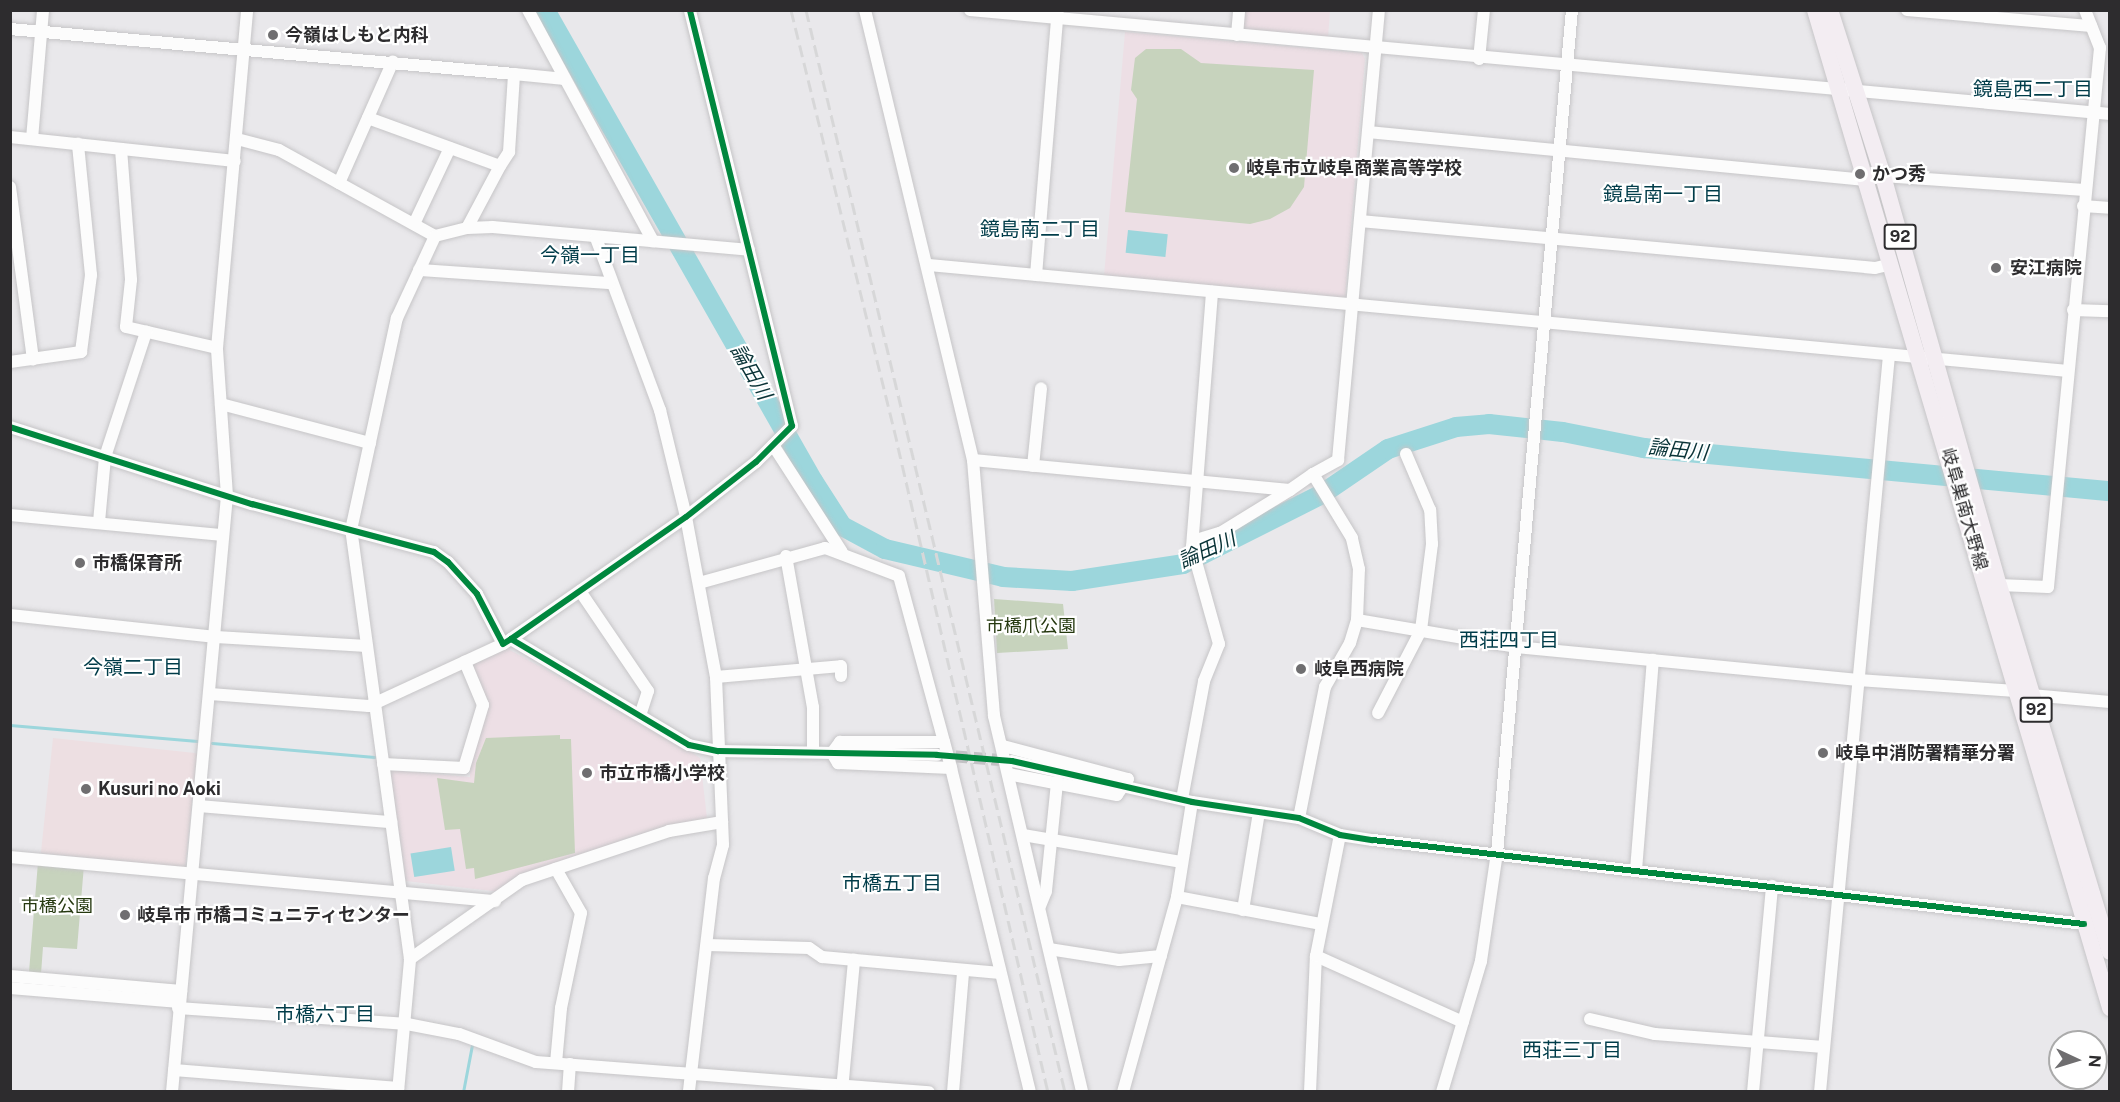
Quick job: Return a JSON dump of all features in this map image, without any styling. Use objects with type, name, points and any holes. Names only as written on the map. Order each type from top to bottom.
[{"type":"main road","name":"岐阜巣南大野線","points":[[1815,10],[1892,264],[1928,359]]},
{"type":"main road","name":"岐阜巣南大野線","points":[[1830,10],[1883,176],[1928,359],[2024,693],[2084,924],[2109,1008]]},
{"type":"main road","name":"岐阜巣南大野線","points":[[1966,491],[1999,585],[2024,693],[2106,928],[2109,952]]},
{"type":"main road","points":[[2084,924],[2106,928]]},
{"type":"street","points":[[32,139],[43,10]]},
{"type":"street","points":[[172,1092],[179,1000],[216,637],[227,496],[217,348],[247,10]]},
{"type":"street","points":[[528,10],[656,242]]},
{"type":"street","points":[[210,694],[375,704],[507,642],[686,517],[756,462],[792,426],[690,10]]},
{"type":"street","points":[[865,10],[929,266],[973,460],[984,560],[994,716],[1003,746],[1082,1092]]},
{"type":"street","points":[[970,10],[1099,16],[1237,35],[1479,59],[1857,94],[2109,114]]},
{"type":"street","points":[[1237,35],[1239,10]]},
{"type":"street","points":[[1193,544],[1220,532],[1338,460],[1379,10]]},
{"type":"street","points":[[1479,59],[1484,10]]},
{"type":"street","points":[[1442,1092],[1481,961],[1497,853],[1538,416],[1572,10]]},
{"type":"street","points":[[1907,10],[2091,26]]},
{"type":"street","points":[[1999,585],[2048,586],[2100,48],[2085,10]]},
{"type":"street","points":[[1036,275],[1058,14]]},
{"type":"street","points":[[10,29],[393,61],[565,78]]},
{"type":"street","points":[[339,183],[393,61]]},
{"type":"street","points":[[466,228],[509,152],[514,74]]},
{"type":"street","points":[[368,118],[500,166]]},
{"type":"street","points":[[1368,132],[1866,180],[1883,176],[2085,190]]},
{"type":"street","points":[[10,137],[235,161]]},
{"type":"street","points":[[237,139],[279,150],[435,236],[466,228],[749,250]]},
{"type":"street","points":[[10,362],[81,352],[91,275],[78,144]]},
{"type":"street","points":[[121,148],[131,280],[126,327],[217,348]]},
{"type":"street","points":[[414,224],[450,148]]},
{"type":"street","points":[[10,187],[33,358]]},
{"type":"street","points":[[2083,206],[2109,208]]},
{"type":"street","points":[[1360,221],[1875,268],[1892,264]]},
{"type":"street","points":[[174,1070],[398,1090],[406,1024],[410,959],[351,530],[397,318],[435,236]]},
{"type":"street","points":[[596,238],[610,283],[660,410],[686,517],[716,677],[723,845],[714,878],[708,945],[689,1092]]},
{"type":"street","points":[[929,266],[2068,371]]},
{"type":"street","points":[[419,270],[610,283]]},
{"type":"street","points":[[1123,1092],[1176,897],[1204,681],[1219,644],[1193,544],[1195,481],[1212,292]]},
{"type":"street","points":[[2073,310],[2109,311]]},
{"type":"street","points":[[99,522],[105,457],[146,332]]},
{"type":"street","points":[[1820,1092],[1889,355]]},
{"type":"street","points":[[1034,466],[1041,388]]},
{"type":"street","points":[[221,404],[370,443]]},
{"type":"street","points":[[10,427],[227,496],[434,552],[448,562],[477,594],[507,642],[641,714],[689,745],[718,751],[937,755]]},
{"type":"street","points":[[773,445],[842,552]]},
{"type":"street","points":[[1378,713],[1421,630],[1432,544],[1430,510],[1406,454]]},
{"type":"street","points":[[973,460],[1290,490]]},
{"type":"street","points":[[1299,818],[1325,687],[1350,643],[1357,620],[1359,569],[1352,538],[1315,476]]},
{"type":"street","points":[[10,515],[223,535]]},
{"type":"street","points":[[699,583],[786,556],[825,548],[842,552],[898,576],[951,768],[1030,1092]]},
{"type":"street","points":[[786,556],[813,707],[813,752]]},
{"type":"street","points":[[580,591],[648,691],[641,714]]},
{"type":"street","points":[[10,615],[216,637],[367,646]]},
{"type":"street","points":[[1357,620],[1516,647],[2109,702]]},
{"type":"street","points":[[1635,870],[1653,660]]},
{"type":"street","points":[[383,764],[464,768],[483,705],[465,662]]},
{"type":"street","points":[[716,677],[841,666],[841,676]]},
{"type":"street","points":[[832,753],[840,742],[944,742]]},
{"type":"street","points":[[1003,746],[1128,779],[1125,788],[1118,795],[1008,774]]},
{"type":"street","points":[[832,753],[838,763],[951,768]]},
{"type":"street","points":[[1012,761],[1125,788],[1299,818],[1340,835],[2084,924]]},
{"type":"street","points":[[1040,906],[1046,891],[1057,782]]},
{"type":"street","points":[[199,806],[391,822]]},
{"type":"street","points":[[1243,910],[1259,812]]},
{"type":"street","points":[[410,959],[522,880],[669,831],[722,822]]},
{"type":"street","points":[[1023,835],[1051,842],[1181,862]]},
{"type":"street","points":[[1310,1092],[1316,956],[1340,835]]},
{"type":"street","points":[[10,857],[495,901]]},
{"type":"street","points":[[556,869],[581,913],[561,1008],[556,1063]]},
{"type":"street","points":[[1753,1092],[1772,886]]},
{"type":"street","points":[[1176,897],[1321,924]]},
{"type":"street","points":[[708,945],[809,948],[822,957],[963,972],[1000,973]]},
{"type":"street","points":[[1049,950],[1119,960],[1161,956]]},
{"type":"street","points":[[1316,956],[1463,1022]]},
{"type":"street","points":[[843,1088],[854,960]]},
{"type":"street","points":[[952,1092],[963,972]]},
{"type":"street","points":[[10,976],[179,1000]]},
{"type":"street","points":[[10,988],[179,1000],[406,1024],[459,1034],[536,1062],[692,1071],[843,1088],[929,1092]]},
{"type":"street","points":[[1590,1019],[1655,1034],[1824,1047]]},
{"type":"street","points":[[568,1092],[570,1064]]},
{"type":"shaded area","points":[[1242,11],[1330,11],[1328,38],[1245,30],[1241,26]]},
{"type":"shaded area","name":"岐阜市立岐阜商業高等学校","points":[[1125,32],[1362,53],[1365,59],[1345,299],[1104,276]]},
{"type":"shaded area","name":"市立市橋小学校","points":[[506,648],[667,736],[700,758],[707,818],[703,823],[501,892],[406,881],[390,770],[470,777],[470,757],[487,705],[471,663]]},
{"type":"shaded area","points":[[53,738],[197,753],[185,869],[41,853]]},
{"type":"green space","points":[[1146,49],[1181,49],[1201,63],[1314,70],[1304,187],[1290,208],[1270,219],[1250,224],[1125,212],[1137,99],[1131,90],[1135,58]]},
{"type":"green space","name":"市橋爪公園","points":[[994,599],[1063,604],[1068,649],[997,653]]},
{"type":"green space","points":[[560,735],[560,739],[571,739],[575,853],[475,879],[474,868],[466,869],[460,829],[445,830],[437,778],[474,783],[476,763],[486,738]]},
{"type":"green space","name":"市橋公園","points":[[38,862],[84,865],[77,949],[43,947],[41,974],[29,972]]},
{"type":"water","points":[[1128,230],[1168,234],[1165,257],[1126,253]]},
{"type":"water","points":[[451,847],[455,871],[414,877],[411,853]]},
{"type":"waterway","name":"論田川","points":[[545,10],[813,481],[842,526],[885,549],[1003,577],[1072,581],[1183,564],[1322,494],[1388,449],[1456,427],[1489,424],[1563,432],[1644,448],[2110,491]]},
{"type":"waterway","points":[[10,725],[197,741]]},
{"type":"waterway","points":[[212,743],[374,757]]},
{"type":"waterway","points":[[463,1092],[472,1045]]},
{"type":"tunnel","points":[[938,755],[1012,761]]},
{"type":"railway","points":[[791,10],[898,447],[1048,1092]]},
{"type":"railway","points":[[806,10],[1065,1092]]},
{"type":"cycle path","points":[[10,427],[252,504],[434,552],[448,562],[477,594],[503,644],[686,517],[756,462],[792,426],[690,10]]},
{"type":"cycle path","points":[[511,639],[689,745],[718,751],[937,755],[1012,761],[1192,802],[1299,818],[1340,835],[2084,924]]},
{"type":"place","name":"今嶺はしもと内科","points":[[273,35]]},
{"type":"place","name":"岐阜市立岐阜商業高等学校","points":[[1234,168]]},
{"type":"place","name":"かつ秀","points":[[1860,174]]},
{"type":"place","name":"安江病院","points":[[1996,268]]},
{"type":"place","name":"市橋保育所","points":[[80,563]]},
{"type":"place","name":"岐阜西病院","points":[[1301,669]]},
{"type":"place","name":"岐阜中消防署精華分署","points":[[1823,753]]},
{"type":"place","name":"市立市橋小学校","points":[[587,773]]},
{"type":"place","name":"Kusuri no Aoki","points":[[86,789]]},
{"type":"place","name":"岐阜市 市橋コミュニティセンター","points":[[125,915]]},
{"type":"district","name":"鏡島西二丁目","points":[[2033,89]]},
{"type":"district","name":"鏡島南一丁目","points":[[1663,194]]},
{"type":"district","name":"鏡島南二丁目","points":[[1040,229]]},
{"type":"district","name":"今嶺一丁目","points":[[590,255]]},
{"type":"district","name":"西荘四丁目","points":[[1509,640]]},
{"type":"district","name":"今嶺二丁目","points":[[133,667]]},
{"type":"district","name":"市橋五丁目","points":[[892,883]]},
{"type":"district","name":"市橋六丁目","points":[[325,1014]]},
{"type":"district","name":"西荘三丁目","points":[[1572,1050]]}]
